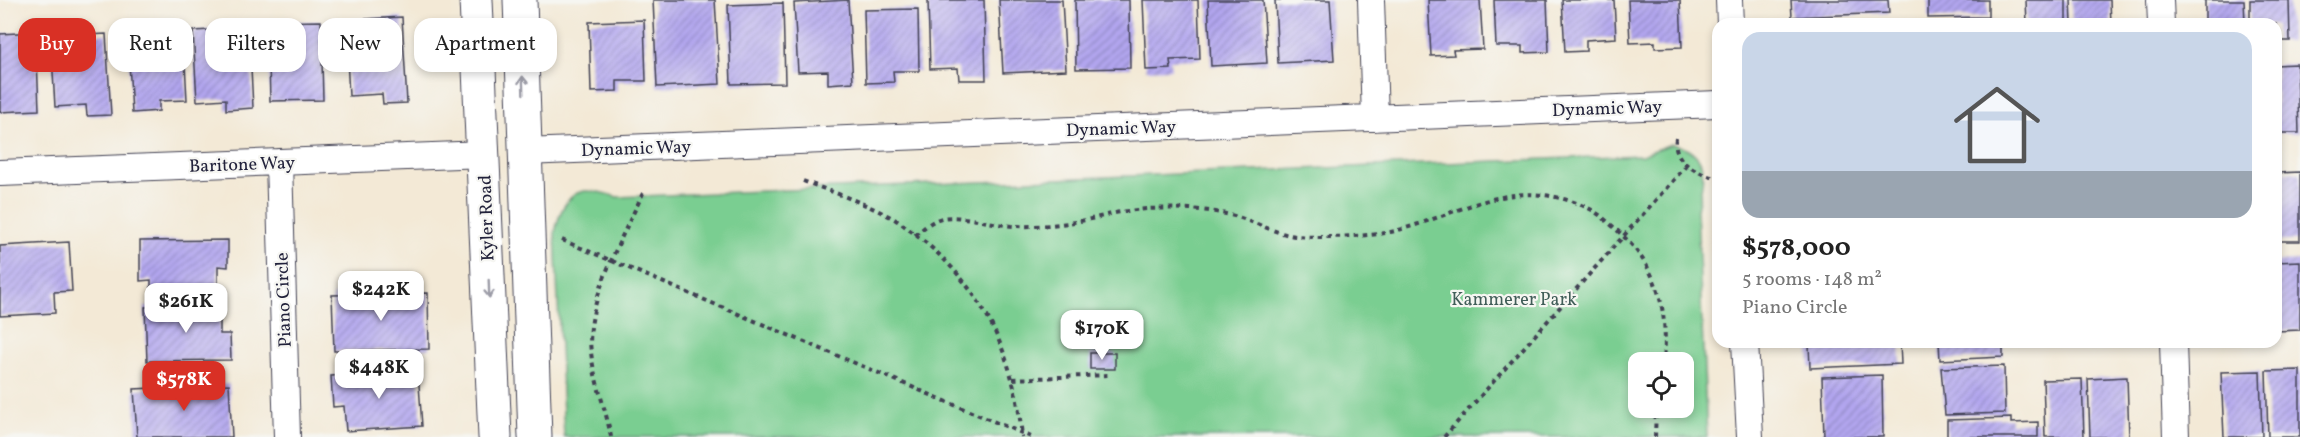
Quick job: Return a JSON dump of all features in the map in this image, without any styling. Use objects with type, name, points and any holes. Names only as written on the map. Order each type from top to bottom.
[{"type":"street","name":"Kyler Road","points":[[476,0],[495,437]]},
{"type":"street","points":[[497,0],[504,118],[510,138],[525,152]]},
{"type":"street","points":[[520,0],[536,437]]},
{"type":"street","points":[[1371,0],[1375,118]]},
{"type":"street","points":[[1729,0],[1730,18]]},
{"type":"street","points":[[2160,0],[2161,18]]},
{"type":"street","name":"Dynamic Way","points":[[525,152],[1712,104]]},
{"type":"street","name":"Baritone Way","points":[[0,173],[484,154]]},
{"type":"street","points":[[484,154],[499,164],[506,182],[514,366],[523,437]]},
{"type":"street","name":"Piano Circle","points":[[279,162],[287,437]]},
{"type":"street","points":[[1745,348],[1750,437]]},
{"type":"street","points":[[2172,348],[2176,437]]},
{"type":"path","points":[[1676,138],[1677,151],[1686,165],[1702,175],[1712,177]]},
{"type":"path","points":[[1444,437],[1686,165]]},
{"type":"path","points":[[803,181],[862,203],[897,221],[939,255],[970,288],[993,327],[1013,379],[1022,435]]},
{"type":"path","points":[[611,437],[590,351],[591,326],[611,262],[644,191]]},
{"type":"path","points":[[915,235],[942,218],[1014,226],[1062,224],[1121,212],[1154,209],[1190,209],[1230,215],[1293,236],[1363,234],[1393,232],[1479,202],[1507,195],[1530,193],[1556,196],[1588,208],[1633,244],[1646,262],[1659,294],[1666,329],[1665,352]]},
{"type":"path","points":[[561,239],[1031,437]]},
{"type":"path","points":[[1013,379],[1108,375]]},
{"type":"path","points":[[1655,437],[1656,418]]},
{"type":"green space","name":"Kammerer Park","points":[[1671,144],[1693,153],[1699,159],[1702,168],[1702,187],[1697,209],[1707,437],[564,437],[555,233],[558,219],[569,199],[581,192],[588,191],[617,197],[1642,155]]},
{"type":"building","points":[[653,0],[715,0],[720,84],[657,87]]},
{"type":"building","points":[[848,0],[853,82],[828,84],[828,71],[798,72],[794,3]]},
{"type":"building","points":[[928,0],[984,0],[986,80],[959,80],[958,68],[930,69]]},
{"type":"building","points":[[999,0],[1062,0],[1066,70],[1003,73]]},
{"type":"building","points":[[1075,0],[1129,0],[1130,68],[1076,69]]},
{"type":"building","points":[[1143,0],[1198,0],[1200,59],[1170,60],[1171,69],[1146,70]]},
{"type":"building","points":[[1208,0],[1263,0],[1267,63],[1211,66]]},
{"type":"building","points":[[1275,0],[1330,0],[1334,60],[1278,63]]},
{"type":"building","points":[[1428,0],[1480,0],[1483,49],[1453,50],[1454,55],[1431,56]]},
{"type":"building","points":[[1494,0],[1547,0],[1549,52],[1522,53],[1522,46],[1496,46]]},
{"type":"building","points":[[1562,0],[1614,0],[1616,38],[1586,40],[1586,51],[1565,52]]},
{"type":"building","points":[[1628,0],[1680,0],[1682,47],[1655,48],[1655,42],[1630,43]]},
{"type":"building","points":[[1791,0],[1888,0],[1889,13],[1792,17]]},
{"type":"building","points":[[1928,0],[1988,0],[1988,17],[1928,18]]},
{"type":"building","points":[[2026,0],[2066,0],[2066,18],[2027,18]]},
{"type":"building","points":[[2071,0],[2110,0],[2111,18],[2072,18]]},
{"type":"building","points":[[2205,0],[2244,0],[2245,18],[2205,18]]},
{"type":"building","points":[[2250,0],[2289,0],[2290,41],[2282,41],[2282,18],[2250,18]]},
{"type":"building","points":[[783,3],[785,83],[731,84],[728,5]]},
{"type":"building","points":[[918,9],[919,71],[893,71],[894,82],[866,83],[864,10]]},
{"type":"building","points":[[402,17],[407,103],[383,104],[382,94],[349,96],[348,72],[402,72],[402,18],[383,18]]},
{"type":"building","points":[[644,20],[646,81],[617,81],[617,91],[591,92],[589,22]]},
{"type":"building","points":[[306,21],[318,21],[318,72],[322,72],[323,100],[270,101],[269,72],[306,72]]},
{"type":"building","points":[[205,30],[205,72],[251,72],[253,108],[226,110],[226,99],[197,101],[193,31]]},
{"type":"building","points":[[18,33],[18,72],[38,72],[39,110],[0,112],[0,34]]},
{"type":"building","points":[[106,34],[111,115],[87,116],[86,105],[55,107],[53,72],[96,72],[96,35]]},
{"type":"building","points":[[2297,64],[2299,133],[2282,133],[2282,65]]},
{"type":"building","points":[[130,72],[186,72],[187,100],[159,101],[159,111],[132,113]]},
{"type":"building","points":[[2300,172],[2300,241],[2282,241],[2282,173]]},
{"type":"building","points":[[228,240],[228,267],[218,266],[218,295],[151,296],[151,280],[140,281],[140,241]]},
{"type":"building","points":[[69,242],[72,291],[54,292],[55,313],[0,316],[0,246]]},
{"type":"building","points":[[2300,261],[2300,330],[2282,331],[2282,262]]},
{"type":"building","points":[[428,293],[429,349],[334,351],[332,295]]},
{"type":"building","points":[[220,305],[220,334],[230,334],[231,360],[147,361],[145,307]]},
{"type":"building","points":[[1809,348],[1900,348],[1901,364],[1810,368]]},
{"type":"building","points":[[1939,348],[2003,348],[2003,357],[1940,360]]},
{"type":"building","points":[[1090,353],[1115,353],[1115,369],[1090,369]]},
{"type":"building","points":[[2004,366],[2005,413],[1945,415],[1941,368]]},
{"type":"building","points":[[2300,370],[2300,437],[2268,437],[2266,371]]},
{"type":"building","points":[[418,371],[422,426],[346,431],[344,406],[333,407],[331,376]]},
{"type":"building","points":[[2260,371],[2262,437],[2224,437],[2221,372]]},
{"type":"building","points":[[1882,375],[1883,437],[1824,437],[1822,377]]},
{"type":"building","points":[[2127,377],[2129,437],[2090,437],[2088,379]]},
{"type":"building","points":[[2082,379],[2084,437],[2045,437],[2043,380]]},
{"type":"building","points":[[229,384],[232,437],[137,437],[134,389]]},
{"type":"building","points":[[2011,418],[2011,423],[2038,422],[2038,437],[1947,437],[1947,420]]}]
